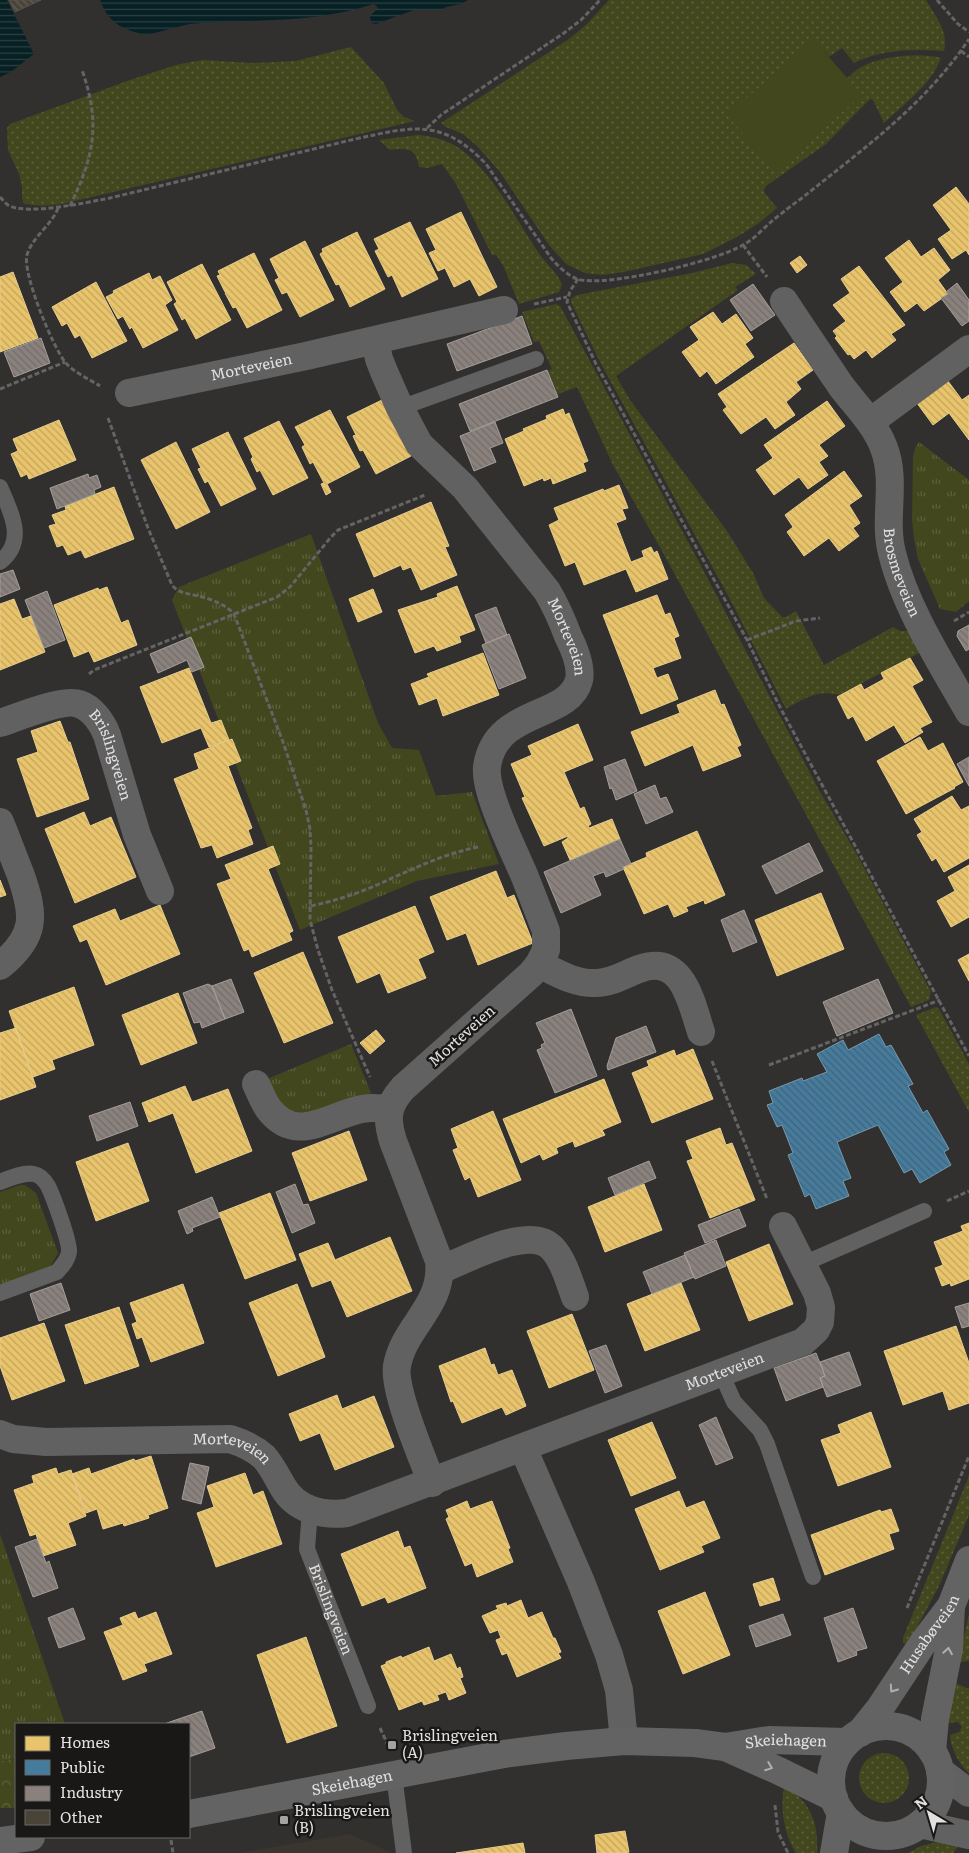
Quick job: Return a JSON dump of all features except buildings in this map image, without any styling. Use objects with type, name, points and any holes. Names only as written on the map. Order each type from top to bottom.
[{"type":"street","name":"Brosmeveien","points":[[784,302],[842,387],[870,422],[883,447],[889,463],[888,522],[891,551],[903,589],[969,712]]},
{"type":"street","name":"Morteveien","points":[[129,393],[375,341],[504,310]]},
{"type":"street","name":"Morteveien","points":[[375,341],[379,359],[400,408],[419,444],[458,481],[547,591],[556,606],[574,649],[579,680],[569,697],[555,706],[514,725],[499,739],[487,767],[488,785],[546,930],[546,950],[539,964],[524,980],[403,1088],[386,1109]]},
{"type":"street","points":[[870,422],[969,349]]},
{"type":"street","name":"Brislingveien","points":[[0,723],[54,706],[74,703],[91,711],[103,726],[137,836],[160,891]]},
{"type":"street","points":[[0,822],[23,882],[31,914],[27,934],[19,948],[0,966]]},
{"type":"street","points":[[539,964],[575,981],[595,984],[615,979],[649,966],[658,965],[669,969],[678,975],[685,985],[701,1032]]},
{"type":"street","points":[[256,1084],[273,1113],[288,1125],[297,1127],[310,1126],[363,1108],[386,1109],[393,1141],[439,1261],[440,1270],[433,1299],[404,1347],[397,1367],[399,1390],[432,1483]]},
{"type":"street","name":"Morteveien","points":[[0,1434],[13,1439],[46,1442],[230,1439],[243,1443],[259,1453],[270,1464],[290,1497],[303,1507],[334,1515],[347,1513],[432,1483],[803,1342],[816,1330],[820,1322],[821,1306],[803,1264],[783,1226]]},
{"type":"street","points":[[440,1270],[517,1240],[531,1239],[547,1244],[556,1253],[575,1297]]},
{"type":"street","points":[[523,1448],[580,1582],[608,1655],[619,1690],[624,1741]]},
{"type":"street","points":[[951,1606],[969,1560]]},
{"type":"street","name":"Husabøveien","points":[[853,1738],[880,1708],[922,1643],[951,1606]]},
{"type":"street","name":"Husabøveien","points":[[936,1761],[935,1719],[949,1649],[951,1606]]},
{"type":"street","points":[[834,1853],[837,1805],[831,1784],[832,1768],[838,1754],[853,1738],[872,1728],[886,1726],[899,1728],[923,1740],[936,1761],[969,1792]]},
{"type":"street","name":"Skeiehagen","points":[[724,1747],[769,1740],[853,1738]]},
{"type":"street","name":"Skeiehagen","points":[[190,1814],[504,1754],[624,1741],[694,1743],[724,1747],[779,1771],[837,1805]]},
{"type":"street","points":[[905,1837],[929,1815],[939,1795],[941,1783],[936,1761]]},
{"type":"street","points":[[837,1805],[850,1823],[863,1831],[877,1835],[905,1837],[969,1835]]},
{"type":"street","points":[[0,1841],[23,1838]]},
{"type":"lane","points":[[400,408],[536,359]]},
{"type":"lane","points":[[0,487],[14,524],[15,533],[14,543],[10,551],[0,562]]},
{"type":"lane","points":[[0,1182],[14,1177],[34,1174],[44,1182],[49,1188],[68,1242],[69,1252],[63,1265],[57,1272],[0,1293]]},
{"type":"lane","points":[[803,1264],[924,1211]]},
{"type":"lane","points":[[721,1373],[734,1402],[760,1430],[767,1444],[813,1577]]},
{"type":"lane","name":"Brislingveien","points":[[310,1510],[307,1549],[368,1706]]},
{"type":"lane","points":[[394,1774],[404,1853]]},
{"type":"path","points":[[426,129],[441,115],[564,33],[581,20],[600,0]]},
{"type":"path","points":[[937,0],[958,24],[969,32]]},
{"type":"path","points":[[0,197],[13,207],[58,208],[110,198],[355,139],[395,131],[426,129],[456,138],[477,155],[506,192],[551,258],[569,275],[578,279],[596,282],[613,280],[671,269],[705,260],[743,245],[909,110],[940,78],[969,39]]},
{"type":"path","points":[[961,51],[969,57]]},
{"type":"path","points":[[70,206],[89,163],[93,137],[93,116],[89,89],[82,70]]},
{"type":"path","points":[[58,208],[55,217],[29,250],[26,266],[40,310],[65,362],[100,386],[116,394],[129,393]]},
{"type":"path","points":[[743,245],[784,302]]},
{"type":"path","points":[[578,279],[568,297],[567,302],[571,313],[618,405],[747,640],[782,711],[969,1056]]},
{"type":"path","points":[[0,389],[65,362]]},
{"type":"path","points":[[100,386],[101,392]]},
{"type":"path","points":[[108,417],[148,528],[172,585],[184,594],[198,596],[224,605],[234,614],[287,752],[306,810],[312,846],[310,920],[323,967],[386,1109]]},
{"type":"path","points":[[74,703],[84,682],[94,670],[283,593],[331,536],[342,528],[458,481]]},
{"type":"path","points":[[747,640],[796,621],[820,618]]},
{"type":"path","points":[[311,906],[346,897],[454,852],[492,844],[511,846]]},
{"type":"path","points":[[769,1066],[940,1000]]},
{"type":"path","points":[[701,1032],[764,1194],[783,1226]]},
{"type":"path","points":[[905,1613],[969,1456]]},
{"type":"path","points":[[368,1706],[387,1740],[394,1774]]},
{"type":"path","points":[[775,1802],[778,1832],[788,1853]]},
{"type":"path","points":[[170,1838],[173,1853]]},
{"type":"shaded area","points":[[350,1834],[392,1853],[240,1853]]},
{"type":"green space","points":[[609,0],[926,0],[943,30],[945,44],[944,51],[898,51],[865,58],[854,63],[842,48],[829,57],[814,40],[861,96],[847,78],[863,66],[890,57],[923,55],[941,58],[931,77],[924,85],[884,123],[874,102],[872,99],[869,100],[826,144],[766,186],[764,192],[777,208],[759,223],[737,237],[703,254],[624,272],[602,275],[585,273],[566,264],[549,245],[500,172],[478,147],[463,134],[441,123],[569,39],[586,25]]},
{"type":"green space","points":[[814,40],[862,95],[775,171],[727,115]]},
{"type":"green space","points":[[351,47],[384,83],[397,110],[404,117],[415,121],[62,204],[42,206],[24,204],[19,174],[8,150],[7,128],[10,124],[176,65],[202,60],[253,63],[296,61]]},
{"type":"green space","points":[[419,135],[449,142],[459,148],[483,170],[503,197],[540,255],[559,278],[562,285],[559,292],[519,304],[503,265],[496,255],[492,255],[456,184],[442,164],[427,168],[419,167],[418,160],[413,152],[406,149],[390,150],[379,140]]},
{"type":"green space","points":[[732,263],[746,265],[756,274],[735,287],[738,290],[616,376],[630,400],[727,531],[753,573],[764,598],[782,617],[786,617],[796,611],[824,665],[893,627],[900,631],[910,631],[921,652],[839,695],[832,693],[818,694],[786,709],[731,601],[600,362],[571,302],[571,299],[577,295],[692,273]]},
{"type":"green space","points":[[556,304],[560,306],[699,562],[819,790],[856,853],[931,992],[929,1000],[911,1007],[661,549],[613,465],[577,387],[558,394],[548,371],[552,369],[539,341],[534,342],[522,312]]},
{"type":"green space","points":[[919,442],[969,480],[969,601],[956,612],[940,609],[918,559],[912,519],[913,457]]},
{"type":"green space","points":[[311,534],[378,723],[392,748],[419,750],[436,796],[472,792],[499,864],[417,881],[300,930],[172,600],[179,587]]},
{"type":"green space","points":[[936,1007],[939,1009],[969,1064],[969,1112],[916,1015]]},
{"type":"green space","points":[[351,1044],[371,1093],[315,1116],[293,1116],[277,1098],[267,1079]]},
{"type":"green space","points":[[25,1185],[36,1193],[58,1253],[50,1267],[0,1286],[0,1192]]},
{"type":"green space","points":[[969,1476],[969,1515],[939,1586],[907,1646],[903,1642],[903,1638]]},
{"type":"green space","points":[[0,1534],[65,1723],[15,1723],[15,1759],[0,1761]]},
{"type":"green space","points":[[969,1614],[969,1661],[958,1662]]},
{"type":"green space","points":[[953,1682],[969,1689],[969,1774],[956,1756],[951,1741],[950,1735],[959,1732],[962,1727],[958,1722],[948,1723]]},
{"type":"green space","points":[[889,1753],[902,1760],[908,1768],[908,1788],[902,1796],[894,1802],[879,1803],[866,1796],[860,1788],[859,1773],[866,1760],[874,1754]]},
{"type":"green space","points":[[15,1759],[15,1808],[0,1808],[0,1761]]},
{"type":"green space","points":[[784,1787],[801,1799],[811,1814],[815,1823],[817,1853],[796,1853],[788,1838],[782,1804]]},
{"type":"green space","points":[[941,1841],[959,1845],[953,1853],[908,1853],[921,1846]]},
{"type":"water","points":[[0,0],[7,0],[34,54],[11,72],[0,77]]},
{"type":"water","points":[[100,0],[468,0],[442,10],[414,10],[376,24],[371,23],[370,16],[378,8],[374,4],[344,12],[313,17],[190,24],[142,34],[115,23]]},
{"type":"place","name":"Brislingveien (A)","points":[[392,1745]]},
{"type":"place","name":"Brislingveien (B)","points":[[284,1820]]}]
